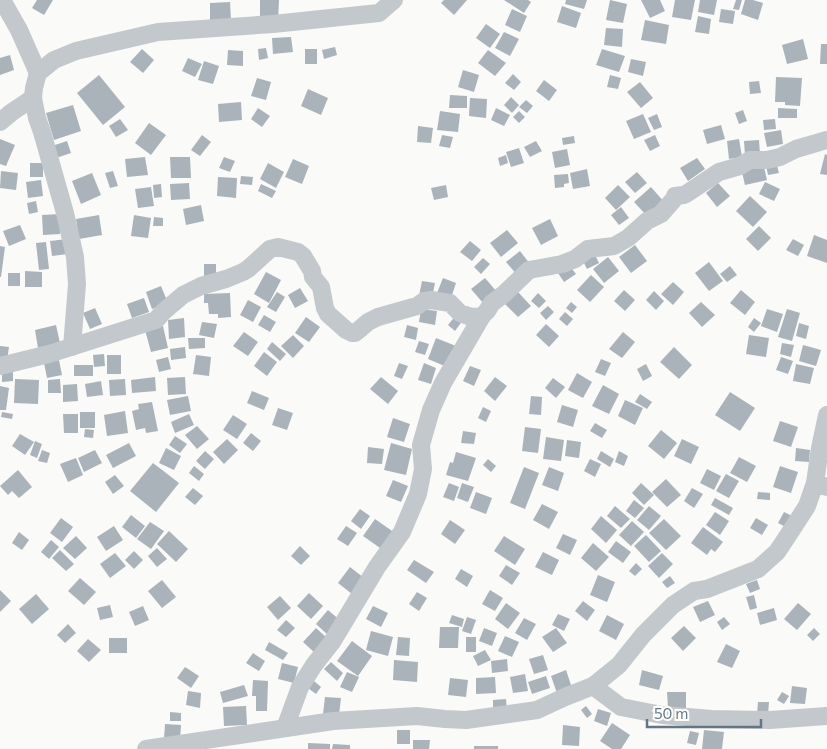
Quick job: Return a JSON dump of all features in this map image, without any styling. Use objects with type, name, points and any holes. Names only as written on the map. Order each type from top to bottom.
[{"type":"street","points":[[2,0],[19,30],[38,73]]},
{"type":"street","points":[[72,347],[78,284],[75,258],[65,213],[37,118],[33,98],[38,73],[54,60],[76,50],[158,32],[273,24],[379,13],[394,0]]},
{"type":"street","points":[[0,122],[33,98]]},
{"type":"street","points":[[285,728],[300,687],[332,642],[377,567],[402,532],[418,494],[423,469],[421,445],[431,410],[443,383],[492,302],[504,294],[529,270],[575,260],[588,249],[614,246],[647,221],[661,214],[674,199],[674,196],[684,196],[719,172],[740,166],[750,160],[767,160],[780,157],[796,149],[827,140]]},
{"type":"street","points":[[0,366],[49,354],[156,320],[183,295],[202,286],[243,272],[270,249],[278,247],[298,252],[303,256],[312,271],[313,277],[321,287],[328,314],[352,333],[355,333],[368,322],[378,317],[431,300],[450,303],[460,313],[471,317],[482,316]]},
{"type":"street","points":[[146,749],[333,721],[417,716],[466,720],[537,710],[593,686],[619,665],[673,605],[694,591],[706,589],[758,569],[777,552],[821,485],[827,415]]},
{"type":"street","points":[[593,686],[621,707],[662,715],[712,719],[770,720],[827,716]]},
{"type":"building","points":[[37,0],[53,0],[44,15],[32,8]]},
{"type":"building","points":[[260,0],[279,0],[278,22],[260,21]]},
{"type":"building","points":[[444,0],[467,0],[454,15],[441,3]]},
{"type":"building","points":[[504,0],[528,0],[531,2],[524,13]]},
{"type":"building","points":[[566,0],[587,0],[584,9],[565,4]]},
{"type":"building","points":[[610,0],[627,4],[623,23],[606,20]]},
{"type":"building","points":[[641,0],[660,0],[665,11],[650,18]]},
{"type":"building","points":[[675,0],[695,0],[691,20],[672,17]]},
{"type":"building","points":[[700,0],[717,0],[714,15],[698,12]]},
{"type":"building","points":[[736,0],[742,0],[739,10],[733,9]]},
{"type":"building","points":[[745,0],[763,3],[758,20],[741,14]]},
{"type":"building","points":[[230,2],[231,21],[210,22],[210,3]]},
{"type":"building","points":[[562,6],[581,13],[576,28],[557,22]]},
{"type":"building","points":[[512,9],[527,16],[520,32],[505,25]]},
{"type":"building","points":[[721,9],[735,11],[733,24],[719,22]]},
{"type":"building","points":[[698,16],[711,19],[709,34],[695,32]]},
{"type":"building","points":[[645,20],[669,25],[666,44],[641,40]]},
{"type":"building","points":[[486,24],[500,34],[490,48],[476,38]]},
{"type":"building","points":[[606,28],[623,29],[622,47],[604,45]]},
{"type":"building","points":[[504,32],[519,39],[510,56],[495,48]]},
{"type":"building","points":[[291,37],[293,52],[273,54],[272,38]]},
{"type":"building","points":[[803,39],[808,59],[787,64],[782,45]]},
{"type":"building","points":[[821,44],[827,44],[827,64],[820,64]]},
{"type":"building","points":[[335,47],[337,55],[324,59],[322,50]]},
{"type":"building","points":[[266,48],[268,58],[259,60],[258,49]]},
{"type":"building","points":[[142,49],[154,60],[143,73],[130,62]]},
{"type":"building","points":[[305,49],[317,49],[317,64],[305,64]]},
{"type":"building","points":[[602,49],[625,56],[619,72],[596,65]]},
{"type":"building","points":[[228,50],[243,51],[243,66],[227,65]]},
{"type":"building","points":[[488,50],[506,63],[495,76],[478,63]]},
{"type":"building","points":[[10,55],[14,70],[0,75],[0,58]]},
{"type":"building","points":[[188,58],[202,64],[195,77],[182,71]]},
{"type":"building","points":[[631,59],[646,62],[643,76],[628,72]]},
{"type":"building","points":[[204,61],[219,66],[213,84],[198,80]]},
{"type":"building","points":[[463,70],[479,75],[474,92],[458,87]]},
{"type":"building","points":[[513,74],[521,82],[514,90],[505,83]]},
{"type":"building","points":[[99,75],[125,107],[103,125],[77,93]]},
{"type":"building","points":[[610,75],[621,78],[618,89],[607,87]]},
{"type":"building","points":[[776,77],[802,78],[800,106],[785,105],[785,102],[775,102]]},
{"type":"building","points":[[257,78],[271,82],[266,100],[251,96]]},
{"type":"building","points":[[544,80],[557,90],[549,101],[536,91]]},
{"type":"building","points":[[759,81],[761,93],[750,94],[749,82]]},
{"type":"building","points":[[640,82],[653,98],[641,108],[627,92]]},
{"type":"building","points":[[308,89],[328,98],[321,115],[301,106]]},
{"type":"building","points":[[450,95],[467,96],[467,108],[449,108]]},
{"type":"building","points":[[511,97],[519,105],[512,113],[504,105]]},
{"type":"building","points":[[470,98],[487,99],[486,118],[469,116]]},
{"type":"building","points":[[526,100],[533,106],[527,113],[519,107]]},
{"type":"building","points":[[241,102],[242,120],[219,122],[218,104]]},
{"type":"building","points":[[73,105],[81,131],[54,140],[46,113]]},
{"type":"building","points":[[258,108],[270,116],[262,127],[251,119]]},
{"type":"building","points":[[496,108],[510,115],[504,126],[491,120]]},
{"type":"building","points":[[778,108],[797,109],[797,118],[778,118]]},
{"type":"building","points":[[743,110],[747,121],[739,124],[735,113]]},
{"type":"building","points":[[440,111],[460,114],[458,132],[437,130]]},
{"type":"building","points":[[519,111],[525,117],[519,123],[513,117]]},
{"type":"building","points":[[643,114],[651,132],[634,139],[626,121]]},
{"type":"building","points":[[657,114],[662,127],[654,130],[648,118]]},
{"type":"building","points":[[120,119],[128,130],[116,137],[109,126]]},
{"type":"building","points":[[775,119],[776,129],[764,130],[763,120]]},
{"type":"building","points":[[149,123],[166,135],[151,155],[135,143]]},
{"type":"building","points":[[721,125],[725,139],[707,144],[703,130]]},
{"type":"building","points":[[418,126],[433,128],[431,143],[417,142]]},
{"type":"building","points":[[781,130],[783,144],[767,147],[764,133]]},
{"type":"building","points":[[202,135],[211,142],[200,156],[191,150]]},
{"type":"building","points":[[442,135],[453,137],[450,148],[439,146]]},
{"type":"building","points":[[655,135],[660,146],[650,151],[644,140]]},
{"type":"building","points":[[574,136],[575,143],[563,145],[562,138]]},
{"type":"building","points":[[0,139],[15,145],[6,166],[0,164]]},
{"type":"building","points":[[739,139],[742,157],[729,159],[727,141]]},
{"type":"building","points":[[759,140],[760,154],[745,155],[744,141]]},
{"type":"building","points":[[67,141],[71,153],[56,158],[52,146]]},
{"type":"building","points":[[536,141],[542,151],[530,157],[524,147]]},
{"type":"building","points":[[519,148],[524,163],[511,167],[506,152]]},
{"type":"building","points":[[567,149],[570,165],[555,168],[552,152]]},
{"type":"building","points":[[825,154],[827,155],[827,175],[820,174]]},
{"type":"building","points":[[506,155],[508,163],[500,166],[498,158]]},
{"type":"building","points":[[145,157],[148,175],[127,177],[125,159]]},
{"type":"building","points":[[170,157],[190,157],[191,178],[171,178]]},
{"type":"building","points":[[224,157],[235,161],[230,172],[219,168]]},
{"type":"building","points":[[697,158],[705,169],[688,181],[680,168]]},
{"type":"building","points":[[293,159],[309,166],[302,184],[285,177]]},
{"type":"building","points":[[776,162],[779,173],[768,175],[766,165]]},
{"type":"building","points":[[30,163],[43,163],[43,177],[30,177]]},
{"type":"building","points":[[268,163],[284,172],[276,188],[260,179]]},
{"type":"building","points":[[763,163],[767,180],[745,185],[741,168]]},
{"type":"building","points":[[587,169],[590,186],[573,189],[570,173]]},
{"type":"building","points":[[1,171],[18,173],[16,190],[0,188]]},
{"type":"building","points":[[113,171],[118,186],[110,188],[105,173]]},
{"type":"building","points":[[637,172],[647,183],[635,193],[625,182]]},
{"type":"building","points":[[92,173],[101,195],[81,204],[72,181]]},
{"type":"building","points":[[568,174],[569,183],[564,184],[564,187],[555,188],[554,175]]},
{"type":"building","points":[[241,176],[253,177],[252,185],[240,184]]},
{"type":"building","points":[[218,177],[237,178],[236,198],[217,196]]},
{"type":"building","points":[[41,180],[43,196],[28,198],[26,182]]},
{"type":"building","points":[[765,182],[780,189],[774,201],[759,194]]},
{"type":"building","points":[[189,183],[190,199],[171,200],[170,184]]},
{"type":"building","points":[[718,183],[730,196],[717,207],[706,193]]},
{"type":"building","points":[[161,184],[162,197],[154,198],[153,185]]},
{"type":"building","points":[[261,184],[276,191],[272,198],[258,191]]},
{"type":"building","points":[[446,185],[448,197],[434,200],[431,188]]},
{"type":"building","points":[[618,185],[630,197],[616,210],[605,198]]},
{"type":"building","points":[[151,187],[154,206],[138,208],[135,189]]},
{"type":"building","points":[[651,187],[665,203],[648,217],[634,202]]},
{"type":"building","points":[[750,196],[767,212],[753,227],[736,211]]},
{"type":"building","points":[[36,201],[38,212],[29,214],[27,203]]},
{"type":"building","points":[[201,205],[204,221],[186,225],[183,209]]},
{"type":"building","points":[[621,207],[629,218],[619,225],[611,215]]},
{"type":"building","points":[[60,214],[60,234],[43,235],[42,215]]},
{"type":"building","points":[[99,215],[102,235],[79,239],[76,219]]},
{"type":"building","points":[[134,215],[151,218],[148,238],[131,236]]},
{"type":"building","points":[[154,217],[163,218],[163,226],[153,226]]},
{"type":"building","points":[[550,219],[558,236],[541,245],[532,228]]},
{"type":"building","points":[[20,225],[26,239],[9,246],[3,231]]},
{"type":"building","points":[[759,226],[771,238],[758,251],[746,239]]},
{"type":"building","points":[[507,230],[518,243],[501,257],[490,243]]},
{"type":"building","points":[[814,235],[827,240],[827,263],[807,256]]},
{"type":"building","points":[[67,239],[68,254],[52,256],[50,241]]},
{"type":"building","points":[[793,239],[804,245],[798,256],[786,250]]},
{"type":"building","points":[[470,241],[481,250],[472,261],[460,252]]},
{"type":"building","points":[[46,242],[49,269],[39,270],[36,243]]},
{"type":"building","points":[[635,245],[647,261],[631,273],[619,257]]},
{"type":"building","points":[[0,246],[5,247],[1,277],[0,277]]},
{"type":"building","points":[[520,251],[530,264],[517,275],[506,262]]},
{"type":"building","points":[[595,255],[599,263],[587,269],[583,261]]},
{"type":"building","points":[[608,257],[619,271],[604,283],[593,269]]},
{"type":"building","points":[[483,258],[490,264],[481,274],[474,267]]},
{"type":"building","points":[[709,262],[723,281],[709,291],[695,273]]},
{"type":"building","points":[[204,264],[216,264],[216,276],[204,276]]},
{"type":"building","points":[[569,265],[576,274],[564,282],[558,273]]},
{"type":"building","points":[[730,266],[737,275],[727,282],[720,274]]},
{"type":"building","points":[[25,271],[42,272],[42,287],[25,287]]},
{"type":"building","points":[[266,272],[281,280],[269,303],[254,294]]},
{"type":"building","points":[[8,273],[20,273],[20,286],[8,286]]},
{"type":"building","points":[[591,275],[604,287],[590,302],[577,290]]},
{"type":"building","points":[[443,278],[456,283],[451,298],[437,293]]},
{"type":"building","points":[[485,278],[497,292],[483,303],[471,289]]},
{"type":"building","points":[[422,281],[435,283],[432,298],[419,296]]},
{"type":"building","points":[[673,282],[684,292],[673,305],[661,294]]},
{"type":"building","points":[[161,286],[168,303],[152,309],[146,292]]},
{"type":"building","points":[[300,288],[308,301],[295,308],[288,295]]},
{"type":"building","points":[[624,290],[635,300],[625,311],[614,301]]},
{"type":"building","points":[[741,290],[755,302],[745,315],[730,303]]},
{"type":"building","points":[[654,291],[664,301],[656,310],[646,300]]},
{"type":"building","points":[[277,292],[285,297],[276,312],[267,307]]},
{"type":"building","points":[[518,292],[531,306],[518,317],[505,304]]},
{"type":"building","points":[[230,293],[231,317],[218,318],[218,314],[209,314],[208,303],[204,303],[204,294]]},
{"type":"building","points":[[538,293],[546,301],[539,308],[531,301]]},
{"type":"building","points":[[144,298],[149,312],[132,318],[127,304]]},
{"type":"building","points":[[248,300],[261,307],[253,322],[240,315]]},
{"type":"building","points":[[571,302],[577,307],[572,313],[566,308]]},
{"type":"building","points":[[701,302],[715,315],[702,327],[689,313]]},
{"type":"building","points":[[548,306],[554,312],[546,320],[540,313]]},
{"type":"building","points":[[95,308],[102,324],[90,329],[83,313]]},
{"type":"building","points":[[421,309],[437,311],[435,325],[419,322]]},
{"type":"building","points":[[767,309],[783,314],[777,332],[761,326]]},
{"type":"building","points":[[787,309],[800,313],[792,341],[778,337]]},
{"type":"building","points":[[565,312],[573,319],[567,326],[559,319]]},
{"type":"building","points":[[264,315],[276,322],[270,332],[258,325]]},
{"type":"building","points":[[456,315],[463,320],[455,331],[448,325]]},
{"type":"building","points":[[306,317],[320,327],[309,342],[295,333]]},
{"type":"building","points":[[184,318],[185,337],[169,339],[168,320]]},
{"type":"building","points":[[754,318],[761,323],[754,332],[748,327]]},
{"type":"building","points":[[202,322],[217,324],[214,338],[199,335]]},
{"type":"building","points":[[799,323],[809,326],[806,339],[796,336]]},
{"type":"building","points":[[546,324],[559,336],[549,347],[536,335]]},
{"type":"building","points":[[56,325],[60,343],[38,348],[35,330]]},
{"type":"building","points":[[407,325],[418,328],[416,340],[404,337]]},
{"type":"building","points":[[163,326],[168,348],[151,352],[145,330]]},
{"type":"building","points":[[244,332],[258,342],[248,356],[233,346]]},
{"type":"building","points":[[623,332],[635,342],[622,358],[609,349]]},
{"type":"building","points":[[293,335],[304,346],[293,358],[281,346]]},
{"type":"building","points":[[749,335],[769,338],[766,357],[746,354]]},
{"type":"building","points":[[188,338],[205,338],[205,348],[189,349]]},
{"type":"building","points":[[436,338],[456,346],[447,367],[428,359]]},
{"type":"building","points":[[419,341],[429,344],[425,355],[415,352]]},
{"type":"building","points":[[272,342],[286,354],[280,361],[267,349]]},
{"type":"building","points":[[782,343],[794,345],[791,357],[780,354]]},
{"type":"building","points":[[803,345],[821,350],[816,366],[799,361]]},
{"type":"building","points":[[0,346],[9,347],[7,361],[0,360]]},
{"type":"building","points":[[185,347],[186,358],[171,360],[170,349]]},
{"type":"building","points":[[674,347],[692,365],[679,379],[660,362]]},
{"type":"building","points":[[264,352],[277,362],[267,376],[254,366]]},
{"type":"building","points":[[104,354],[105,366],[94,367],[93,355]]},
{"type":"building","points":[[107,355],[121,355],[121,374],[107,374]]},
{"type":"building","points":[[196,355],[211,357],[209,376],[193,374]]},
{"type":"building","points":[[168,357],[171,369],[159,372],[156,360]]},
{"type":"building","points":[[781,357],[793,361],[788,374],[776,370]]},
{"type":"building","points":[[601,359],[611,363],[605,376],[595,372]]},
{"type":"building","points":[[59,360],[62,375],[47,378],[44,363]]},
{"type":"building","points":[[399,363],[408,366],[402,379],[394,376]]},
{"type":"building","points":[[424,363],[436,368],[431,384],[418,380]]},
{"type":"building","points":[[646,364],[652,376],[643,381],[637,369]]},
{"type":"building","points":[[796,364],[814,368],[810,384],[793,381]]},
{"type":"building","points":[[74,365],[93,365],[93,376],[74,376]]},
{"type":"building","points":[[470,366],[481,370],[474,386],[463,381]]},
{"type":"building","points":[[2,371],[13,371],[13,381],[2,382]]},
{"type":"building","points":[[577,373],[592,382],[583,398],[568,390]]},
{"type":"building","points":[[155,377],[156,391],[132,393],[131,380]]},
{"type":"building","points":[[185,377],[186,394],[168,395],[167,378]]},
{"type":"building","points":[[381,377],[398,391],[388,404],[370,389]]},
{"type":"building","points":[[495,377],[507,386],[495,401],[484,391]]},
{"type":"building","points":[[553,378],[565,387],[556,398],[545,388]]},
{"type":"building","points":[[15,379],[39,380],[38,404],[14,403]]},
{"type":"building","points":[[60,379],[61,393],[48,393],[48,380]]},
{"type":"building","points":[[125,379],[126,395],[110,396],[109,380]]},
{"type":"building","points":[[101,381],[103,395],[87,397],[85,384]]},
{"type":"building","points":[[77,384],[78,401],[63,402],[63,385]]},
{"type":"building","points":[[603,385],[619,394],[609,414],[592,406]]},
{"type":"building","points":[[0,386],[9,388],[6,410],[0,410]]},
{"type":"building","points":[[252,391],[269,398],[264,410],[247,403]]},
{"type":"building","points":[[730,392],[755,408],[740,431],[715,415]]},
{"type":"building","points":[[640,394],[652,402],[647,409],[635,402]]},
{"type":"building","points":[[188,396],[191,411],[170,415],[167,400]]},
{"type":"building","points":[[531,396],[542,397],[541,415],[529,414]]},
{"type":"building","points":[[625,400],[643,408],[635,425],[618,416]]},
{"type":"building","points":[[152,402],[158,431],[146,433],[145,428],[136,430],[132,411],[139,409],[138,404]]},
{"type":"building","points":[[562,405],[578,410],[573,427],[557,422]]},
{"type":"building","points":[[483,407],[491,411],[486,422],[478,418]]},
{"type":"building","points":[[278,408],[293,413],[287,430],[272,425]]},
{"type":"building","points":[[125,411],[128,433],[107,436],[104,415]]},
{"type":"building","points":[[2,412],[13,414],[12,419],[1,417]]},
{"type":"building","points":[[80,412],[95,412],[95,428],[80,428]]},
{"type":"building","points":[[63,414],[78,414],[78,433],[64,433]]},
{"type":"building","points":[[189,414],[194,425],[175,433],[171,422]]},
{"type":"building","points":[[233,415],[247,424],[237,439],[223,430]]},
{"type":"building","points":[[393,418],[410,424],[404,442],[387,437]]},
{"type":"building","points":[[780,421],[798,427],[791,447],[773,441]]},
{"type":"building","points":[[595,423],[607,430],[602,438],[590,431]]},
{"type":"building","points":[[197,426],[209,439],[197,449],[185,435]]},
{"type":"building","points":[[525,427],[541,429],[538,453],[522,451]]},
{"type":"building","points":[[85,429],[94,430],[93,438],[84,437]]},
{"type":"building","points":[[661,430],[677,443],[664,459],[648,446]]},
{"type":"building","points":[[463,431],[476,433],[474,444],[461,443]]},
{"type":"building","points":[[251,433],[261,441],[253,451],[243,443]]},
{"type":"building","points":[[20,434],[34,442],[25,455],[12,446]]},
{"type":"building","points":[[175,436],[187,444],[180,453],[169,445]]},
{"type":"building","points":[[546,437],[564,440],[561,461],[543,459]]},
{"type":"building","points":[[227,439],[238,450],[224,464],[213,452]]},
{"type":"building","points":[[682,439],[699,447],[691,464],[674,456]]},
{"type":"building","points":[[567,440],[581,442],[579,458],[565,456]]},
{"type":"building","points":[[35,441],[42,444],[37,458],[30,455]]},
{"type":"building","points":[[129,443],[136,456],[113,468],[106,455]]},
{"type":"building","points":[[391,443],[412,449],[406,475],[384,470]]},
{"type":"building","points":[[368,447],[384,449],[382,464],[367,463]]},
{"type":"building","points":[[166,448],[181,456],[174,470],[159,463]]},
{"type":"building","points":[[796,448],[810,450],[809,462],[795,461]]},
{"type":"building","points":[[42,450],[50,453],[47,463],[38,461]]},
{"type":"building","points":[[95,450],[102,463],[84,472],[78,458]]},
{"type":"building","points":[[205,451],[214,459],[205,469],[196,461]]},
{"type":"building","points":[[601,451],[614,459],[610,467],[597,459]]},
{"type":"building","points":[[619,451],[628,456],[624,466],[615,462]]},
{"type":"building","points":[[456,452],[476,458],[468,481],[446,475],[450,462],[453,463]]},
{"type":"building","points":[[739,457],[756,466],[747,482],[730,473]]},
{"type":"building","points":[[76,458],[83,475],[68,482],[60,464]]},
{"type":"building","points":[[488,459],[496,466],[491,472],[483,465]]},
{"type":"building","points":[[590,459],[601,464],[595,477],[584,471]]},
{"type":"building","points":[[153,463],[179,483],[156,512],[130,491]]},
{"type":"building","points":[[194,466],[204,474],[199,481],[189,473]]},
{"type":"building","points":[[780,466],[798,472],[791,493],[773,487]]},
{"type":"building","points":[[524,467],[539,473],[525,509],[510,503]]},
{"type":"building","points":[[549,467],[564,473],[558,491],[542,485]]},
{"type":"building","points":[[707,469],[721,476],[714,490],[700,483]]},
{"type":"building","points":[[18,470],[32,487],[19,498],[12,491],[8,495],[0,486]]},
{"type":"building","points":[[726,474],[739,481],[729,498],[716,491]]},
{"type":"building","points":[[115,475],[124,486],[113,494],[105,482]]},
{"type":"building","points":[[666,479],[681,495],[667,507],[652,492]]},
{"type":"building","points":[[393,480],[408,486],[401,502],[386,496]]},
{"type":"building","points":[[449,483],[459,487],[454,501],[443,497]]},
{"type":"building","points":[[462,483],[474,487],[468,502],[457,498]]},
{"type":"building","points":[[641,483],[654,495],[644,505],[632,493]]},
{"type":"building","points":[[193,488],[203,496],[195,505],[185,497]]},
{"type":"building","points":[[692,488],[703,494],[694,508],[684,501]]},
{"type":"building","points":[[476,492],[492,498],[486,514],[470,508]]},
{"type":"building","points":[[758,492],[770,493],[770,500],[757,499]]},
{"type":"building","points":[[715,498],[733,508],[729,515],[711,505]]},
{"type":"building","points":[[634,500],[644,508],[635,518],[626,511]]},
{"type":"building","points":[[542,504],[558,512],[549,529],[533,520]]},
{"type":"building","points":[[615,506],[630,519],[621,528],[607,516]]},
{"type":"building","points":[[649,506],[661,516],[649,530],[637,520]]},
{"type":"building","points":[[360,509],[370,516],[361,529],[351,521]]},
{"type":"building","points":[[715,512],[729,521],[720,535],[706,525]]},
{"type":"building","points":[[784,512],[794,517],[788,528],[778,523]]},
{"type":"building","points":[[131,515],[145,526],[136,538],[122,527]]},
{"type":"building","points":[[601,516],[617,530],[606,543],[591,529]]},
{"type":"building","points":[[61,518],[73,527],[62,542],[50,533]]},
{"type":"building","points":[[756,518],[768,525],[762,535],[750,528]]},
{"type":"building","points":[[375,519],[395,533],[383,550],[363,536]]},
{"type":"building","points":[[664,519],[681,536],[666,550],[649,533]]},
{"type":"building","points":[[450,520],[465,530],[455,544],[441,534]]},
{"type":"building","points":[[632,521],[644,532],[631,546],[619,535]]},
{"type":"building","points":[[150,522],[164,531],[151,549],[137,539]]},
{"type":"building","points":[[114,526],[123,540],[106,551],[97,537]]},
{"type":"building","points":[[346,526],[357,533],[348,546],[337,539]]},
{"type":"building","points":[[703,527],[723,542],[715,552],[711,549],[707,555],[691,543]]},
{"type":"building","points":[[169,531],[188,549],[176,562],[157,544]]},
{"type":"building","points":[[19,532],[29,540],[22,550],[12,543]]},
{"type":"building","points":[[563,534],[577,540],[570,555],[556,548]]},
{"type":"building","points":[[646,535],[661,551],[649,562],[634,546]]},
{"type":"building","points":[[76,536],[87,548],[75,559],[63,548]]},
{"type":"building","points":[[504,536],[525,549],[515,565],[494,551]]},
{"type":"building","points":[[51,540],[59,547],[49,559],[41,552]]},
{"type":"building","points":[[616,541],[631,552],[623,563],[608,552]]},
{"type":"building","points":[[593,543],[609,557],[596,571],[581,558]]},
{"type":"building","points":[[300,546],[310,556],[301,565],[291,556]]},
{"type":"building","points":[[157,548],[167,559],[157,567],[148,556]]},
{"type":"building","points":[[60,550],[74,564],[66,571],[52,558]]},
{"type":"building","points":[[134,551],[143,560],[134,569],[125,560]]},
{"type":"building","points":[[543,552],[559,560],[552,575],[535,567]]},
{"type":"building","points":[[115,553],[126,566],[110,578],[100,564]]},
{"type":"building","points":[[662,553],[673,564],[659,578],[648,566]]},
{"type":"building","points":[[414,560],[434,572],[426,583],[407,570]]},
{"type":"building","points":[[636,563],[642,569],[635,576],[629,571]]},
{"type":"building","points":[[506,565],[520,573],[512,585],[499,576]]},
{"type":"building","points":[[350,567],[364,578],[352,594],[338,583]]},
{"type":"building","points":[[461,569],[473,576],[467,587],[455,579]]},
{"type":"building","points":[[598,575],[615,582],[607,602],[590,595]]},
{"type":"building","points":[[670,576],[675,583],[667,588],[662,582]]},
{"type":"building","points":[[80,578],[96,592],[84,605],[68,591]]},
{"type":"building","points":[[162,580],[176,597],[162,608],[148,591]]},
{"type":"building","points":[[757,580],[760,589],[750,593],[746,584]]},
{"type":"building","points":[[0,590],[11,601],[0,612]]},
{"type":"building","points":[[490,590],[503,598],[495,611],[482,604]]},
{"type":"building","points":[[417,592],[427,598],[419,611],[409,604]]},
{"type":"building","points":[[309,593],[323,606],[311,619],[297,606]]},
{"type":"building","points":[[36,594],[49,609],[32,624],[19,609]]},
{"type":"building","points":[[754,595],[757,608],[750,610],[746,597]]},
{"type":"building","points":[[280,596],[291,608],[278,620],[267,607]]},
{"type":"building","points":[[583,601],[595,610],[587,621],[575,611]]},
{"type":"building","points":[[708,601],[715,615],[700,622],[693,607]]},
{"type":"building","points":[[506,603],[520,613],[508,629],[495,619]]},
{"type":"building","points":[[798,603],[811,614],[797,630],[784,619]]},
{"type":"building","points":[[110,605],[113,617],[100,620],[97,608]]},
{"type":"building","points":[[143,606],[149,620],[135,626],[129,612]]},
{"type":"building","points":[[373,606],[388,613],[381,627],[366,619]]},
{"type":"building","points":[[774,608],[777,620],[760,625],[757,613]]},
{"type":"building","points":[[328,610],[342,622],[329,636],[316,624]]},
{"type":"building","points":[[558,614],[570,619],[564,631],[552,625]]},
{"type":"building","points":[[452,615],[464,619],[462,627],[449,623]]},
{"type":"building","points":[[607,615],[624,624],[616,640],[599,631]]},
{"type":"building","points":[[467,617],[476,620],[471,634],[462,631]]},
{"type":"building","points":[[724,617],[730,624],[722,630],[717,622]]},
{"type":"building","points":[[524,618],[536,624],[527,640],[515,633]]},
{"type":"building","points":[[286,620],[295,628],[286,637],[277,630]]},
{"type":"building","points":[[68,624],[76,633],[65,643],[57,635]]},
{"type":"building","points":[[684,626],[696,638],[683,651],[671,638]]},
{"type":"building","points":[[440,627],[459,627],[458,648],[439,648]]},
{"type":"building","points":[[316,628],[327,638],[315,653],[303,642]]},
{"type":"building","points":[[484,628],[497,633],[492,646],[479,641]]},
{"type":"building","points":[[556,628],[567,643],[553,652],[542,637]]},
{"type":"building","points":[[814,628],[820,634],[813,641],[807,635]]},
{"type":"building","points":[[371,631],[393,637],[388,656],[366,650]]},
{"type":"building","points":[[505,636],[519,642],[512,657],[498,651]]},
{"type":"building","points":[[398,637],[410,638],[409,656],[396,655]]},
{"type":"building","points":[[466,637],[476,637],[476,652],[466,652]]},
{"type":"building","points":[[109,638],[127,638],[127,653],[109,653]]},
{"type":"building","points":[[88,639],[101,650],[89,662],[77,651]]},
{"type":"building","points":[[352,641],[372,656],[358,676],[337,661]]},
{"type":"building","points":[[269,642],[288,653],[283,660],[265,650]]},
{"type":"building","points":[[726,644],[740,651],[732,668],[717,662]]},
{"type":"building","points":[[485,650],[491,660],[478,666],[473,656]]},
{"type":"building","points":[[253,653],[265,661],[259,671],[246,663]]},
{"type":"building","points":[[543,655],[548,670],[534,674],[529,659]]},
{"type":"building","points":[[507,659],[508,671],[492,673],[491,661]]},
{"type":"building","points":[[394,660],[418,662],[417,682],[393,680]]},
{"type":"building","points":[[331,662],[343,673],[337,681],[324,669]]},
{"type":"building","points":[[282,663],[298,667],[294,683],[278,679]]},
{"type":"building","points":[[185,667],[199,676],[191,688],[177,678]]},
{"type":"building","points":[[566,670],[573,691],[558,696],[551,676]]},
{"type":"building","points":[[642,670],[663,676],[659,690],[639,685]]},
{"type":"building","points":[[347,672],[359,677],[352,692],[340,687]]},
{"type":"building","points":[[525,674],[528,691],[513,693],[510,677]]},
{"type":"building","points":[[546,676],[550,688],[532,694],[528,682]]},
{"type":"building","points":[[495,677],[496,693],[476,694],[476,678]]},
{"type":"building","points":[[450,678],[468,680],[466,697],[448,695]]},
{"type":"building","points":[[253,680],[268,681],[267,711],[256,711],[256,696],[252,696]]},
{"type":"building","points":[[314,681],[321,687],[316,694],[308,688]]},
{"type":"building","points":[[244,685],[248,696],[223,703],[220,692]]},
{"type":"building","points":[[792,686],[807,688],[805,704],[790,703]]},
{"type":"building","points":[[188,691],[201,693],[200,708],[186,705]]},
{"type":"building","points":[[667,692],[686,692],[686,708],[668,708]]},
{"type":"building","points":[[782,692],[789,696],[784,704],[777,700]]},
{"type":"building","points":[[325,697],[341,698],[339,715],[323,714]]},
{"type":"building","points":[[506,699],[507,711],[493,712],[493,700]]},
{"type":"building","points":[[758,702],[769,702],[768,715],[757,714]]},
{"type":"building","points":[[246,706],[247,725],[224,726],[223,707]]},
{"type":"building","points":[[586,706],[592,714],[587,718],[581,710]]},
{"type":"building","points":[[598,709],[611,713],[607,726],[594,721]]},
{"type":"building","points":[[170,712],[181,713],[181,721],[170,721]]},
{"type":"building","points":[[612,723],[630,735],[621,749],[612,749],[600,741]]},
{"type":"building","points":[[165,724],[181,725],[180,740],[164,739]]},
{"type":"building","points":[[563,725],[580,727],[579,746],[562,745]]},
{"type":"building","points":[[397,730],[410,730],[410,744],[397,744]]},
{"type":"building","points":[[704,730],[724,732],[722,749],[702,749]]},
{"type":"building","points":[[690,731],[699,733],[696,745],[687,743]]},
{"type":"building","points":[[413,740],[430,740],[429,749],[413,749]]},
{"type":"building","points":[[308,743],[330,744],[330,749],[308,749]]},
{"type":"building","points":[[333,744],[350,745],[350,749],[332,749]]},
{"type":"building","points":[[474,746],[498,746],[498,749],[474,749]]}]
